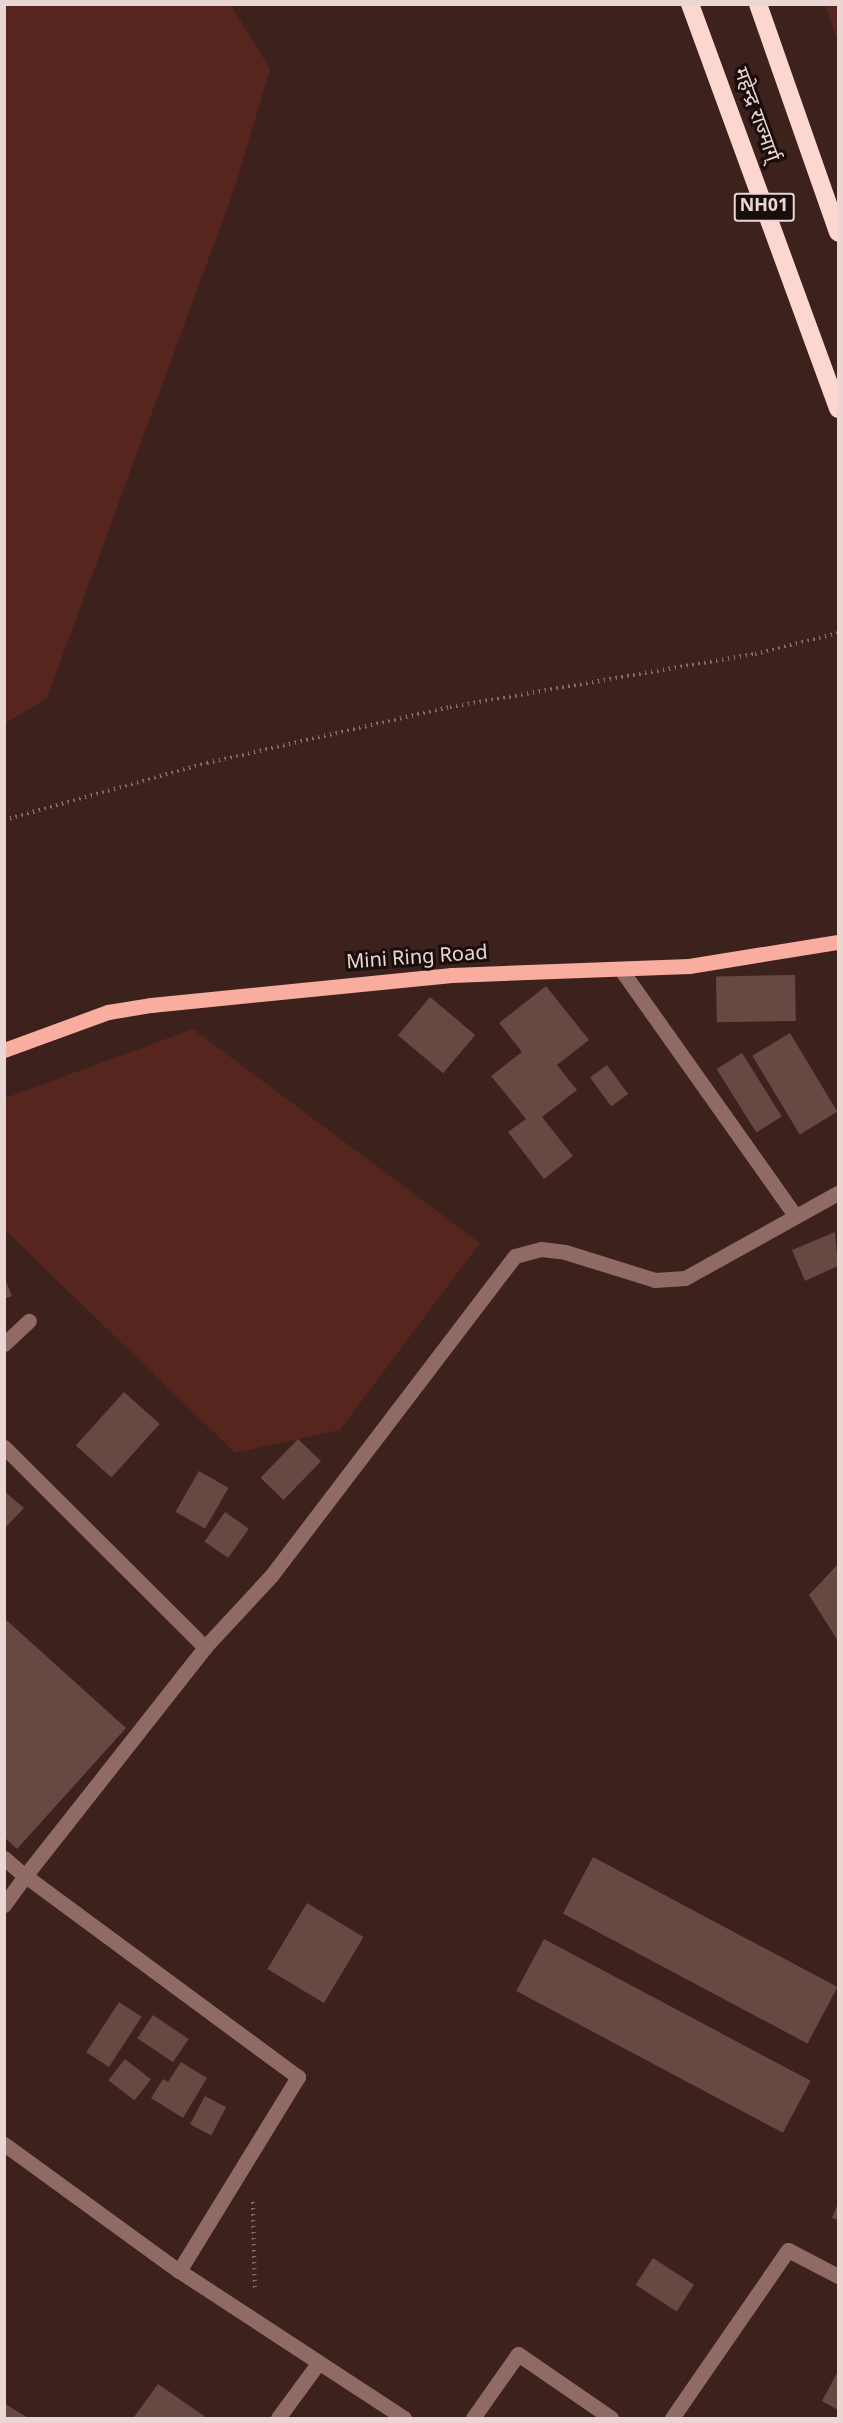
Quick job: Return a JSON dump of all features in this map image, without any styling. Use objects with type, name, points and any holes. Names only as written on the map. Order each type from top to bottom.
[{"type":"highway","name":"महेन्द्र राज्मार्ग्","points":[[690,4],[838,410]]},
{"type":"highway","name":"महेन्द्र राज्मार्ग्","points":[[758,4],[838,232]]},
{"type":"main road","name":"Mini Ring Road","points":[[4,1050],[108,1012],[151,1005],[452,975],[689,966],[838,942]]},
{"type":"street","points":[[622,970],[794,1214]]},
{"type":"street","points":[[4,1905],[205,1647],[271,1576],[514,1256],[541,1249],[565,1252],[655,1280],[685,1278],[794,1214],[838,1193]]},
{"type":"street","points":[[4,1344],[29,1321]]},
{"type":"street","points":[[4,1447],[205,1647]]},
{"type":"street","points":[[4,1858],[25,1876],[298,2077],[179,2271]]},
{"type":"street","points":[[4,2144],[179,2271],[404,2418]]},
{"type":"street","points":[[672,2418],[788,2250],[838,2276]]},
{"type":"street","points":[[473,2418],[518,2354],[611,2418]]},
{"type":"street","points":[[278,2418],[319,2362]]},
{"type":"path","points":[[4,820],[207,763],[438,710],[755,654],[838,633]]},
{"type":"path","points":[[253,2192],[256,2321]]},
{"type":"shaded area","points":[[5,4],[231,5],[270,69],[235,187],[47,698],[5,724]]},
{"type":"shaded area","points":[[825,5],[838,5],[838,43]]},
{"type":"shaded area","points":[[193,1029],[480,1243],[340,1430],[235,1453],[5,1230],[5,1098]]},
{"type":"building","points":[[795,975],[796,1021],[717,1022],[716,976]]},
{"type":"building","points":[[546,986],[589,1040],[557,1065],[577,1090],[542,1117],[573,1156],[544,1179],[508,1132],[526,1119],[491,1076],[522,1052],[499,1023]]},
{"type":"building","points":[[430,997],[475,1035],[443,1073],[398,1035]]},
{"type":"building","points":[[790,1033],[837,1112],[800,1135],[752,1056]]},
{"type":"building","points":[[742,1053],[782,1117],[756,1133],[717,1069]]},
{"type":"building","points":[[607,1065],[628,1094],[611,1106],[590,1077]]},
{"type":"building","points":[[835,1232],[838,1266],[805,1281],[792,1250]]},
{"type":"building","points":[[4,1277],[12,1296],[4,1299]]},
{"type":"building","points":[[124,1392],[160,1424],[111,1478],[76,1446]]},
{"type":"building","points":[[298,1439],[321,1461],[284,1500],[260,1478]]},
{"type":"building","points":[[199,1471],[228,1488],[205,1529],[176,1512]]},
{"type":"building","points":[[4,1491],[24,1508],[4,1529]]},
{"type":"building","points":[[225,1512],[249,1529],[228,1558],[204,1541]]},
{"type":"building","points":[[838,1564],[838,1641],[809,1595]]},
{"type":"building","points":[[4,1618],[126,1728],[17,1849],[4,1837]]},
{"type":"building","points":[[593,1857],[838,1987],[808,2044],[563,1914]]},
{"type":"building","points":[[307,1903],[364,1937],[324,2003],[267,1969]]},
{"type":"building","points":[[544,1939],[811,2081],[783,2133],[516,1991]]},
{"type":"building","points":[[119,2002],[142,2017],[109,2067],[86,2052]]},
{"type":"building","points":[[153,2015],[189,2039],[173,2062],[137,2038]]},
{"type":"building","points":[[125,2059],[151,2079],[134,2101],[108,2080]]},
{"type":"building","points":[[181,2062],[207,2078],[183,2118],[151,2098],[163,2079],[168,2082]]},
{"type":"building","points":[[205,2096],[226,2107],[211,2136],[190,2124]]},
{"type":"building","points":[[838,2203],[838,2220],[832,2218]]},
{"type":"building","points":[[653,2258],[694,2285],[677,2312],[636,2285]]},
{"type":"building","points":[[838,2371],[838,2410],[822,2401]]},
{"type":"building","points":[[158,2384],[207,2418],[134,2417]]},
{"type":"building","points":[[4,2403],[28,2418],[4,2418]]}]
